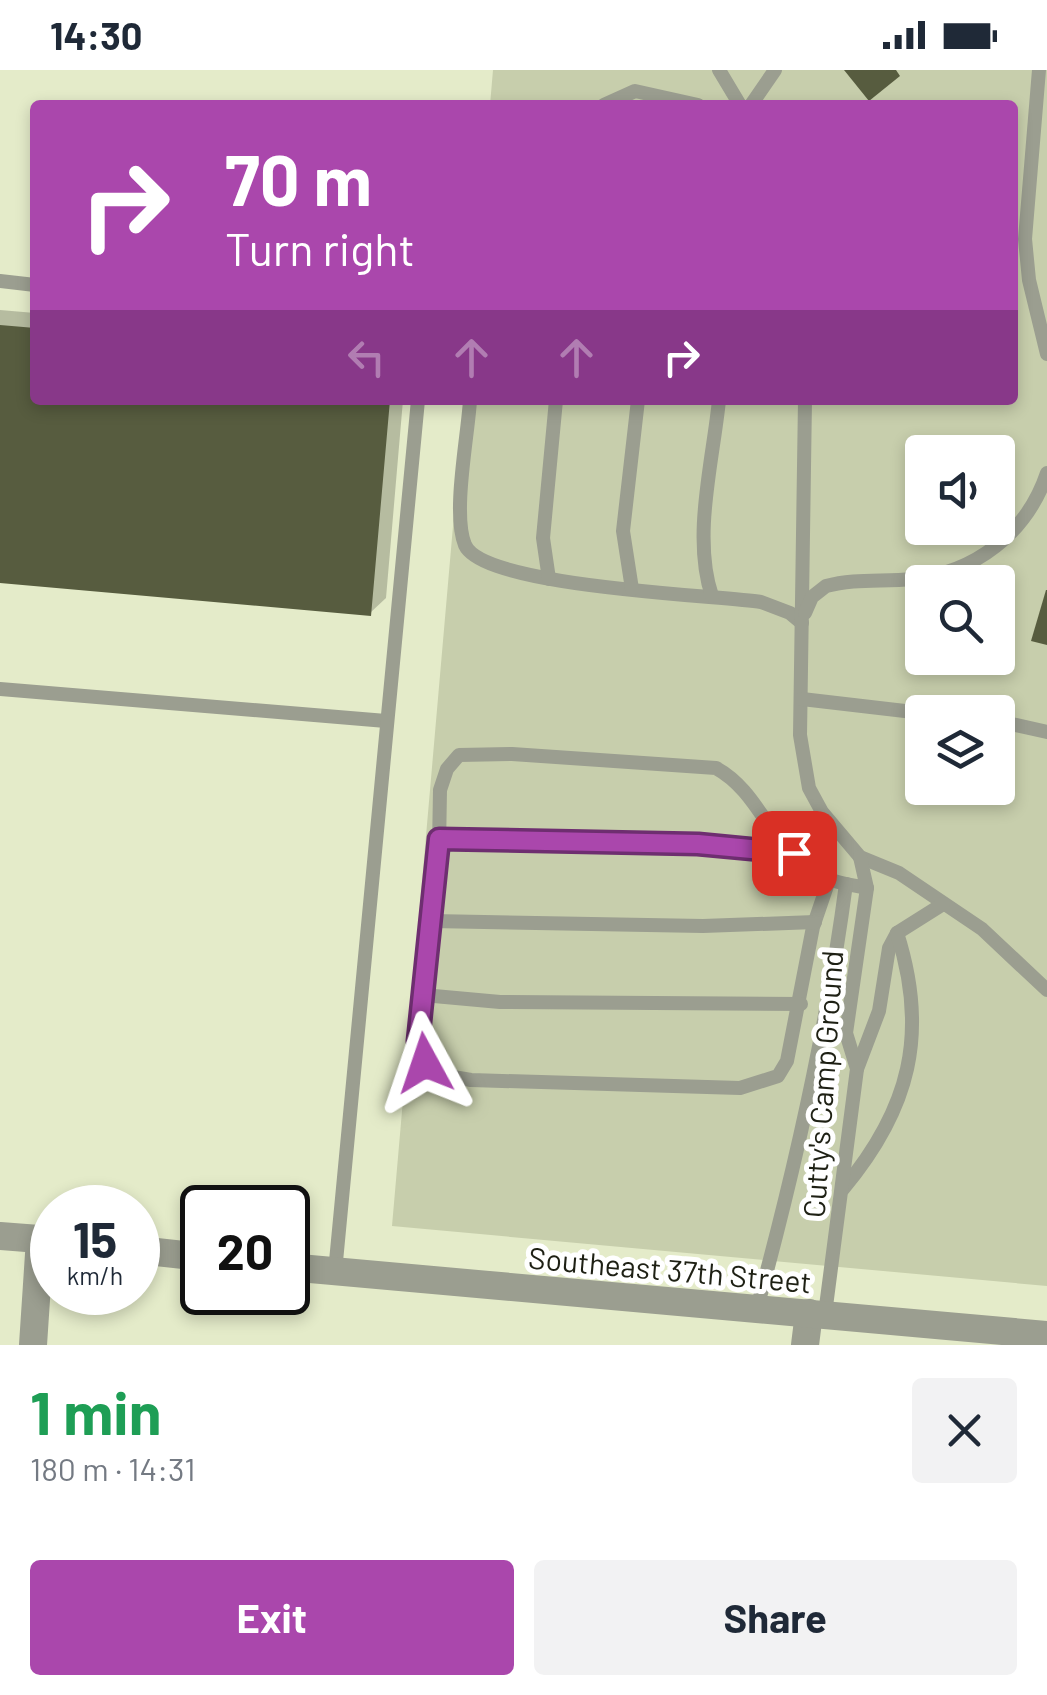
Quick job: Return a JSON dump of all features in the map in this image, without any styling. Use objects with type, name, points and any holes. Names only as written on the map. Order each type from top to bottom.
[{"type":"street","points":[[0,1236],[30,1239]]},
{"type":"street","name":"Southeast 37th Street","points":[[310,1269],[1047,1335]]},
{"type":"street","points":[[806,1345],[816,1314]]},
{"type":"street","points":[[33,1345],[37,1315]]},
{"type":"lane","points":[[719,70],[737,100]]},
{"type":"lane","points":[[754,100],[774,70]]},
{"type":"lane","points":[[1039,70],[1025,239],[1028,280],[1047,354]]},
{"type":"lane","points":[[615,100],[635,91],[676,100]]},
{"type":"lane","points":[[0,282],[30,285]]},
{"type":"lane","points":[[334,1272],[418,405]]},
{"type":"lane","points":[[470,405],[462,522],[466,547],[484,564],[549,579],[776,606],[802,623],[808,604],[826,586],[941,574],[987,554],[1028,514],[1047,474]]},
{"type":"lane","points":[[549,579],[544,538],[556,405]]},
{"type":"lane","points":[[632,589],[623,532],[637,405]]},
{"type":"lane","points":[[712,596],[704,574],[704,540],[718,405]]},
{"type":"lane","name":"Cutty's Camp Ground","points":[[806,405],[802,762],[809,788],[822,812],[860,857],[867,888],[846,1034],[857,1070],[843,1190],[816,1314]]},
{"type":"lane","points":[[0,689],[386,720]]},
{"type":"lane","points":[[802,699],[905,711]]},
{"type":"lane","points":[[1015,725],[1047,732]]},
{"type":"lane","points":[[829,880],[815,922],[792,1048],[778,1076],[762,1085],[704,1088],[446,1076],[425,1063],[418,1041],[432,921],[440,790],[447,769],[458,756],[512,754],[716,768],[740,781],[803,866],[829,880],[867,888]]},
{"type":"lane","points":[[439,839],[698,844],[794,853]]},
{"type":"lane","name":"Cutty's Camp Ground","points":[[860,857],[899,873],[982,929],[1047,990]]},
{"type":"lane","points":[[757,1308],[796,1159],[836,956],[846,884]]},
{"type":"lane","points":[[857,1070],[870,1042],[889,948],[897,933],[943,904]]},
{"type":"lane","points":[[432,921],[704,926],[815,922]]},
{"type":"lane","points":[[843,1190],[875,1152],[905,1083],[914,1003],[897,933]]},
{"type":"lane","points":[[423,994],[500,1002],[800,1004]]},
{"type":"green space","points":[[493,70],[1047,70],[1047,1286],[392,1226],[464,405],[1018,405],[1018,100],[490,100]]},
{"type":"building","points":[[844,70],[896,70],[900,76],[868,100]]},
{"type":"building","points":[[0,325],[30,328],[30,405],[390,405],[371,616],[0,583]]},
{"type":"building","points":[[1047,590],[1047,645],[1031,641]]},
{"type":"route","points":[[425,1063],[418,1041],[439,839],[698,844],[794,853]]}]
